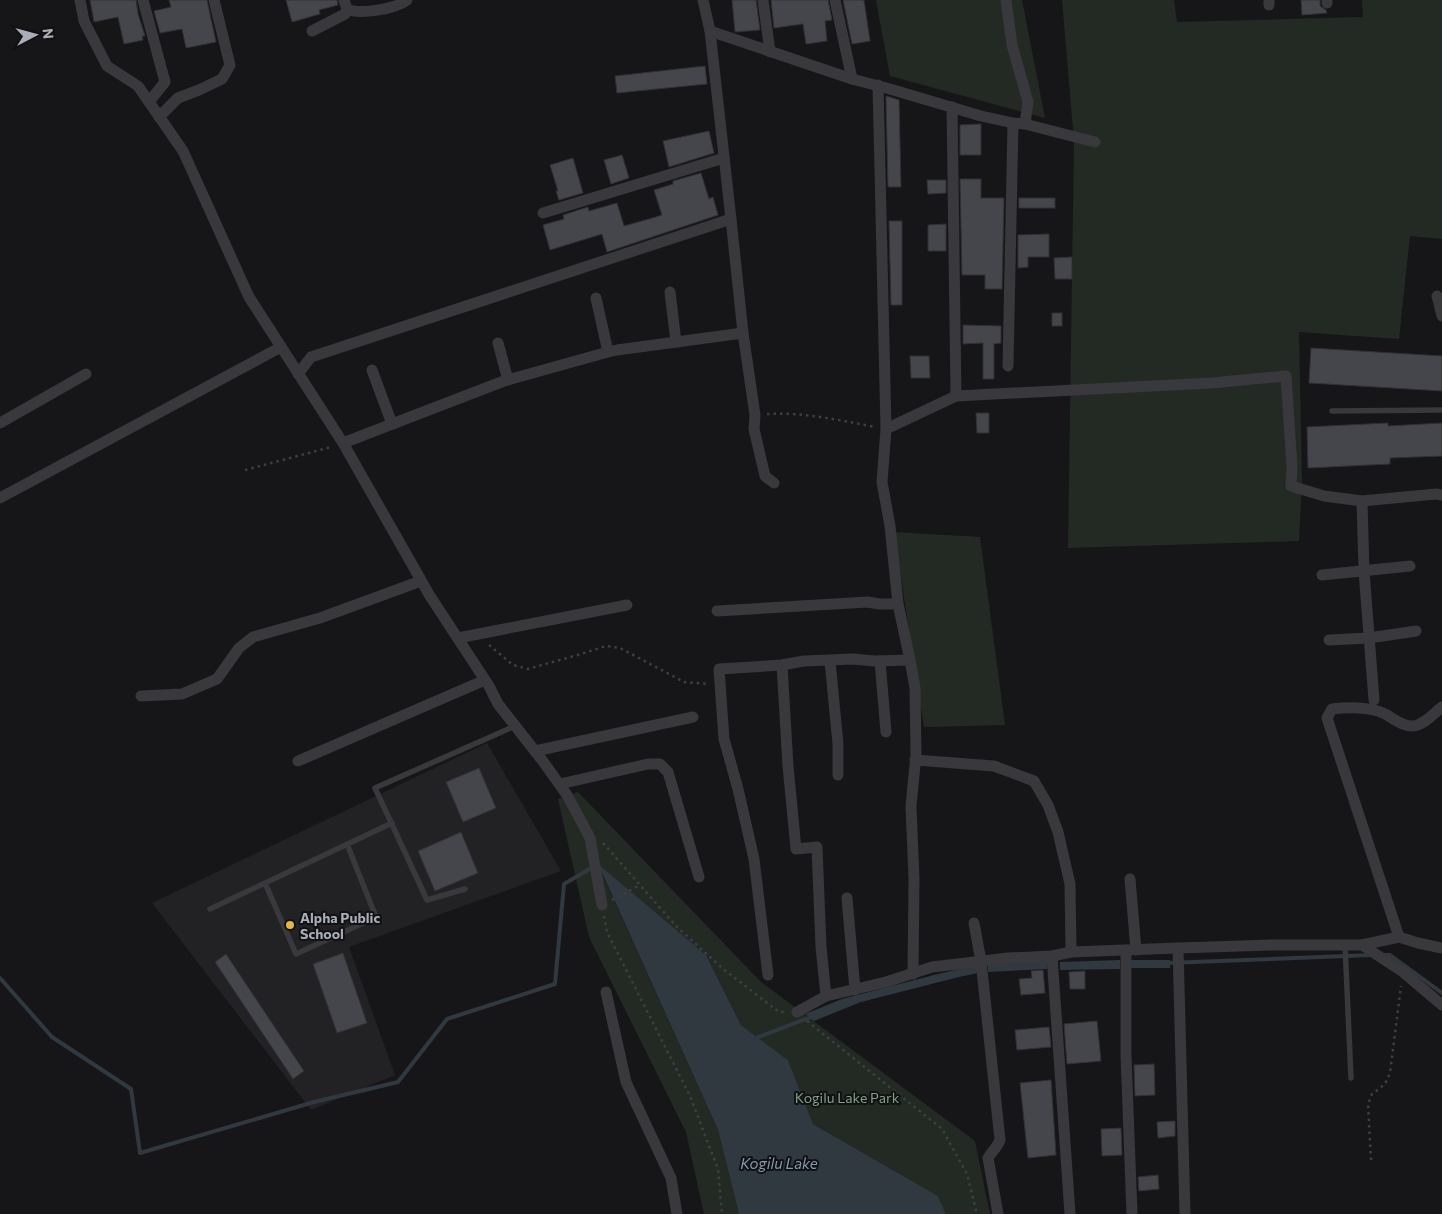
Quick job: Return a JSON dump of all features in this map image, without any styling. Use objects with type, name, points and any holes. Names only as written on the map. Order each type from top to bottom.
[{"type":"street","points":[[80,0],[84,21],[108,66],[138,86],[183,151],[249,297],[343,443],[421,581],[485,680],[498,704],[567,795],[590,838],[602,905]]},
{"type":"street","points":[[144,0],[165,82],[149,102]]},
{"type":"street","points":[[159,117],[178,98],[222,79],[230,65],[214,0]]},
{"type":"street","points":[[346,4],[353,12],[361,12],[400,5],[406,0]]},
{"type":"street","points":[[703,0],[710,31],[743,333],[755,415],[754,429],[765,476],[774,483]]},
{"type":"street","points":[[763,0],[770,52]]},
{"type":"street","points":[[835,0],[852,79]]},
{"type":"street","points":[[1006,0],[1012,46],[1028,102],[1025,124]]},
{"type":"street","points":[[312,31],[342,16],[346,4]]},
{"type":"street","points":[[710,31],[852,79],[1012,123],[1025,124],[1096,142]]},
{"type":"street","points":[[878,85],[886,429],[882,482],[890,526],[898,604],[915,688],[915,760],[911,806],[914,879],[913,974]]},
{"type":"street","points":[[952,107],[956,396]]},
{"type":"street","points":[[1008,366],[1012,123]]},
{"type":"street","points":[[544,213],[724,158]]},
{"type":"street","points":[[298,374],[311,358],[731,219]]},
{"type":"street","points":[[670,292],[676,342]]},
{"type":"street","points":[[1437,296],[1442,316]]},
{"type":"street","points":[[596,298],[608,352]]},
{"type":"street","points":[[343,443],[508,380],[608,352],[743,333]]},
{"type":"street","points":[[498,343],[508,380]]},
{"type":"street","points":[[0,498],[281,347]]},
{"type":"street","points":[[372,370],[392,424]]},
{"type":"street","points":[[0,424],[86,374]]},
{"type":"street","points":[[886,429],[956,396],[1211,384],[1286,376],[1292,486],[1324,496],[1362,502],[1436,494],[1442,495]]},
{"type":"street","points":[[1362,502],[1364,571],[1374,700]]},
{"type":"street","points":[[1322,575],[1410,566]]},
{"type":"street","points":[[140,696],[182,694],[217,679],[239,648],[252,637],[320,618],[421,581]]},
{"type":"street","points":[[717,611],[868,602],[898,604]]},
{"type":"street","points":[[458,638],[627,605]]},
{"type":"street","points":[[1329,640],[1369,638],[1416,631]]},
{"type":"street","points":[[768,976],[754,859],[738,788],[724,739],[719,669],[782,665],[804,661],[853,659],[910,660]]},
{"type":"street","points":[[880,660],[886,732]]},
{"type":"street","points":[[830,661],[838,744],[838,775]]},
{"type":"street","points":[[782,665],[788,766],[796,850],[817,848],[821,947],[826,996]]},
{"type":"street","points":[[298,761],[485,680]]},
{"type":"street","points":[[1399,937],[1327,718],[1332,709],[1344,707],[1382,712],[1396,721],[1412,726],[1424,722],[1442,707]]},
{"type":"street","points":[[535,751],[693,717]]},
{"type":"street","points":[[915,760],[994,766],[1034,781],[1052,814],[1070,884],[1071,952]]},
{"type":"street","points":[[560,784],[648,764],[660,764],[668,772],[699,877]]},
{"type":"street","points":[[1130,879],[1131,950],[1126,1056],[1132,1214]]},
{"type":"street","points":[[847,898],[855,990]]},
{"type":"street","points":[[974,923],[981,962],[1000,1140],[988,1158],[998,1214]]},
{"type":"street","points":[[796,1012],[826,996],[886,982],[932,968],[1008,958],[1052,956],[1071,952],[1178,948],[1362,945],[1399,937],[1442,948]]},
{"type":"street","points":[[1362,945],[1403,972],[1442,1005]]},
{"type":"street","points":[[1178,948],[1185,1214]]},
{"type":"street","points":[[1052,956],[1070,1214]]},
{"type":"street","points":[[606,992],[626,1082],[671,1178],[677,1214]]},
{"type":"lane","points":[[1332,411],[1442,410]]},
{"type":"lane","points":[[464,889],[428,900],[375,788],[515,726]]},
{"type":"lane","points":[[210,909],[392,823]]},
{"type":"lane","points":[[265,883],[296,954],[376,917],[347,844]]},
{"type":"lane","points":[[1345,945],[1351,1078]]},
{"type":"path","points":[[755,415],[788,413],[820,416],[886,429]]},
{"type":"path","points":[[245,470],[343,443]]},
{"type":"path","points":[[476,634],[513,665],[528,669],[606,646],[620,648],[684,682],[720,685]]},
{"type":"path","points":[[640,886],[602,905],[607,932],[690,1096],[718,1169],[722,1214]]},
{"type":"path","points":[[1372,1160],[1368,1104],[1372,1094],[1385,1084],[1390,1072],[1403,972]]},
{"type":"shaded area","name":"Alpha Public School","points":[[487,743],[561,871],[349,947],[395,1075],[311,1110],[152,903]]},
{"type":"green space","points":[[876,0],[1022,0],[1045,118],[890,76]]},
{"type":"green space","points":[[1062,0],[1174,0],[1177,22],[1363,17],[1362,0],[1442,0],[1442,239],[1410,236],[1399,339],[1299,332],[1302,480],[1299,541],[1068,548],[1074,141]]},
{"type":"green space","points":[[894,532],[980,537],[1005,725],[924,727]]},
{"type":"green space","name":"Kogilu Lake Park","points":[[578,792],[761,982],[975,1141],[990,1214],[946,1214],[938,1196],[813,1124],[788,1060],[741,1025],[706,955],[598,865],[718,1130],[739,1214],[704,1214],[686,1132],[589,937],[558,799]]},
{"type":"water","name":"Kogilu Lake","points":[[598,864],[706,955],[741,1025],[788,1060],[813,1124],[938,1196],[946,1214],[739,1214],[718,1130]]},
{"type":"water","points":[[1047,960],[1047,969],[988,972],[988,964]]},
{"type":"water","points":[[1120,960],[1120,969],[1060,970],[1060,962]]},
{"type":"water","points":[[1131,960],[1170,960],[1170,968],[1131,968]]},
{"type":"water","points":[[976,965],[978,973],[861,1002],[814,1021],[805,1014],[842,999]]},
{"type":"building","points":[[90,0],[136,0],[145,36],[142,36],[143,40],[124,44],[118,17],[94,22]]},
{"type":"building","points":[[169,0],[207,0],[216,42],[186,48],[182,29],[160,33],[154,11],[171,7]]},
{"type":"building","points":[[286,0],[337,0],[338,5],[319,10],[320,14],[292,22]]},
{"type":"building","points":[[732,0],[756,0],[760,30],[735,32]]},
{"type":"building","points":[[771,0],[828,0],[832,20],[825,21],[827,41],[806,44],[803,24],[774,28]]},
{"type":"building","points":[[843,0],[864,0],[870,41],[852,44]]},
{"type":"building","points":[[1301,0],[1320,0],[1320,6],[1327,13],[1302,15]]},
{"type":"building","points":[[705,66],[707,84],[617,93],[615,76]]},
{"type":"building","points":[[886,96],[899,100],[901,187],[888,187]]},
{"type":"building","points":[[981,124],[981,155],[960,155],[960,125]]},
{"type":"building","points":[[709,131],[714,153],[669,167],[663,141]]},
{"type":"building","points":[[622,155],[629,178],[611,184],[604,160]]},
{"type":"building","points":[[573,158],[583,193],[559,200],[550,165]]},
{"type":"building","points":[[701,173],[709,199],[713,197],[718,215],[607,252],[602,234],[550,250],[543,225],[564,219],[563,215],[588,207],[589,211],[617,203],[624,226],[656,217],[662,215],[654,190],[673,184],[673,181]]},
{"type":"building","points":[[960,179],[981,179],[981,198],[1004,198],[1002,289],[985,289],[985,275],[962,275]]},
{"type":"building","points":[[927,180],[946,180],[946,193],[928,194]]},
{"type":"building","points":[[1019,198],[1055,198],[1055,208],[1019,208]]},
{"type":"building","points":[[889,221],[902,221],[902,305],[891,305]]},
{"type":"building","points":[[946,224],[946,251],[928,251],[928,225]]},
{"type":"building","points":[[1049,234],[1049,257],[1028,257],[1028,267],[1018,268],[1018,235]]},
{"type":"building","points":[[1072,257],[1072,279],[1055,279],[1054,258]]},
{"type":"building","points":[[1052,313],[1062,313],[1062,326],[1052,326]]},
{"type":"building","points":[[963,325],[1001,326],[1001,343],[994,344],[994,379],[983,379],[983,343],[963,344]]},
{"type":"building","points":[[1311,348],[1442,356],[1442,391],[1309,383]]},
{"type":"building","points":[[910,356],[929,356],[930,378],[911,378]]},
{"type":"building","points":[[976,413],[989,413],[989,433],[977,433]]},
{"type":"building","points":[[1388,423],[1388,426],[1442,423],[1442,456],[1390,458],[1390,464],[1308,468],[1307,427]]},
{"type":"building","points":[[479,768],[496,808],[463,822],[446,782]]},
{"type":"building","points":[[461,832],[478,873],[435,891],[418,851]]},
{"type":"building","points":[[343,953],[367,1023],[337,1033],[313,964]]},
{"type":"building","points":[[226,954],[304,1071],[293,1079],[215,962]]},
{"type":"building","points":[[1043,970],[1045,993],[1021,995],[1019,979],[1032,978],[1031,971]]},
{"type":"building","points":[[1085,971],[1085,989],[1070,989],[1069,972]]},
{"type":"building","points":[[1097,1021],[1101,1061],[1067,1064],[1064,1024]]},
{"type":"building","points":[[1049,1027],[1051,1047],[1017,1050],[1015,1030]]},
{"type":"building","points":[[1154,1064],[1155,1095],[1135,1096],[1134,1065]]},
{"type":"building","points":[[1051,1080],[1056,1155],[1028,1158],[1020,1083]]},
{"type":"building","points":[[1175,1121],[1175,1136],[1158,1138],[1157,1122]]},
{"type":"building","points":[[1121,1128],[1122,1155],[1102,1156],[1101,1129]]},
{"type":"building","points":[[1158,1175],[1159,1189],[1139,1191],[1138,1177]]},
{"type":"waterway","points":[[0,978],[52,1037],[131,1089],[140,1153],[314,1102],[398,1082],[447,1019],[555,984],[564,884],[593,867]]},
{"type":"waterway","points":[[1167,963],[1372,955]]},
{"type":"waterway","points":[[1384,955],[1390,955],[1442,993]]},
{"type":"waterway","points":[[753,1039],[814,1016]]},
{"type":"place","name":"Alpha Public School","points":[[290,925]]}]
